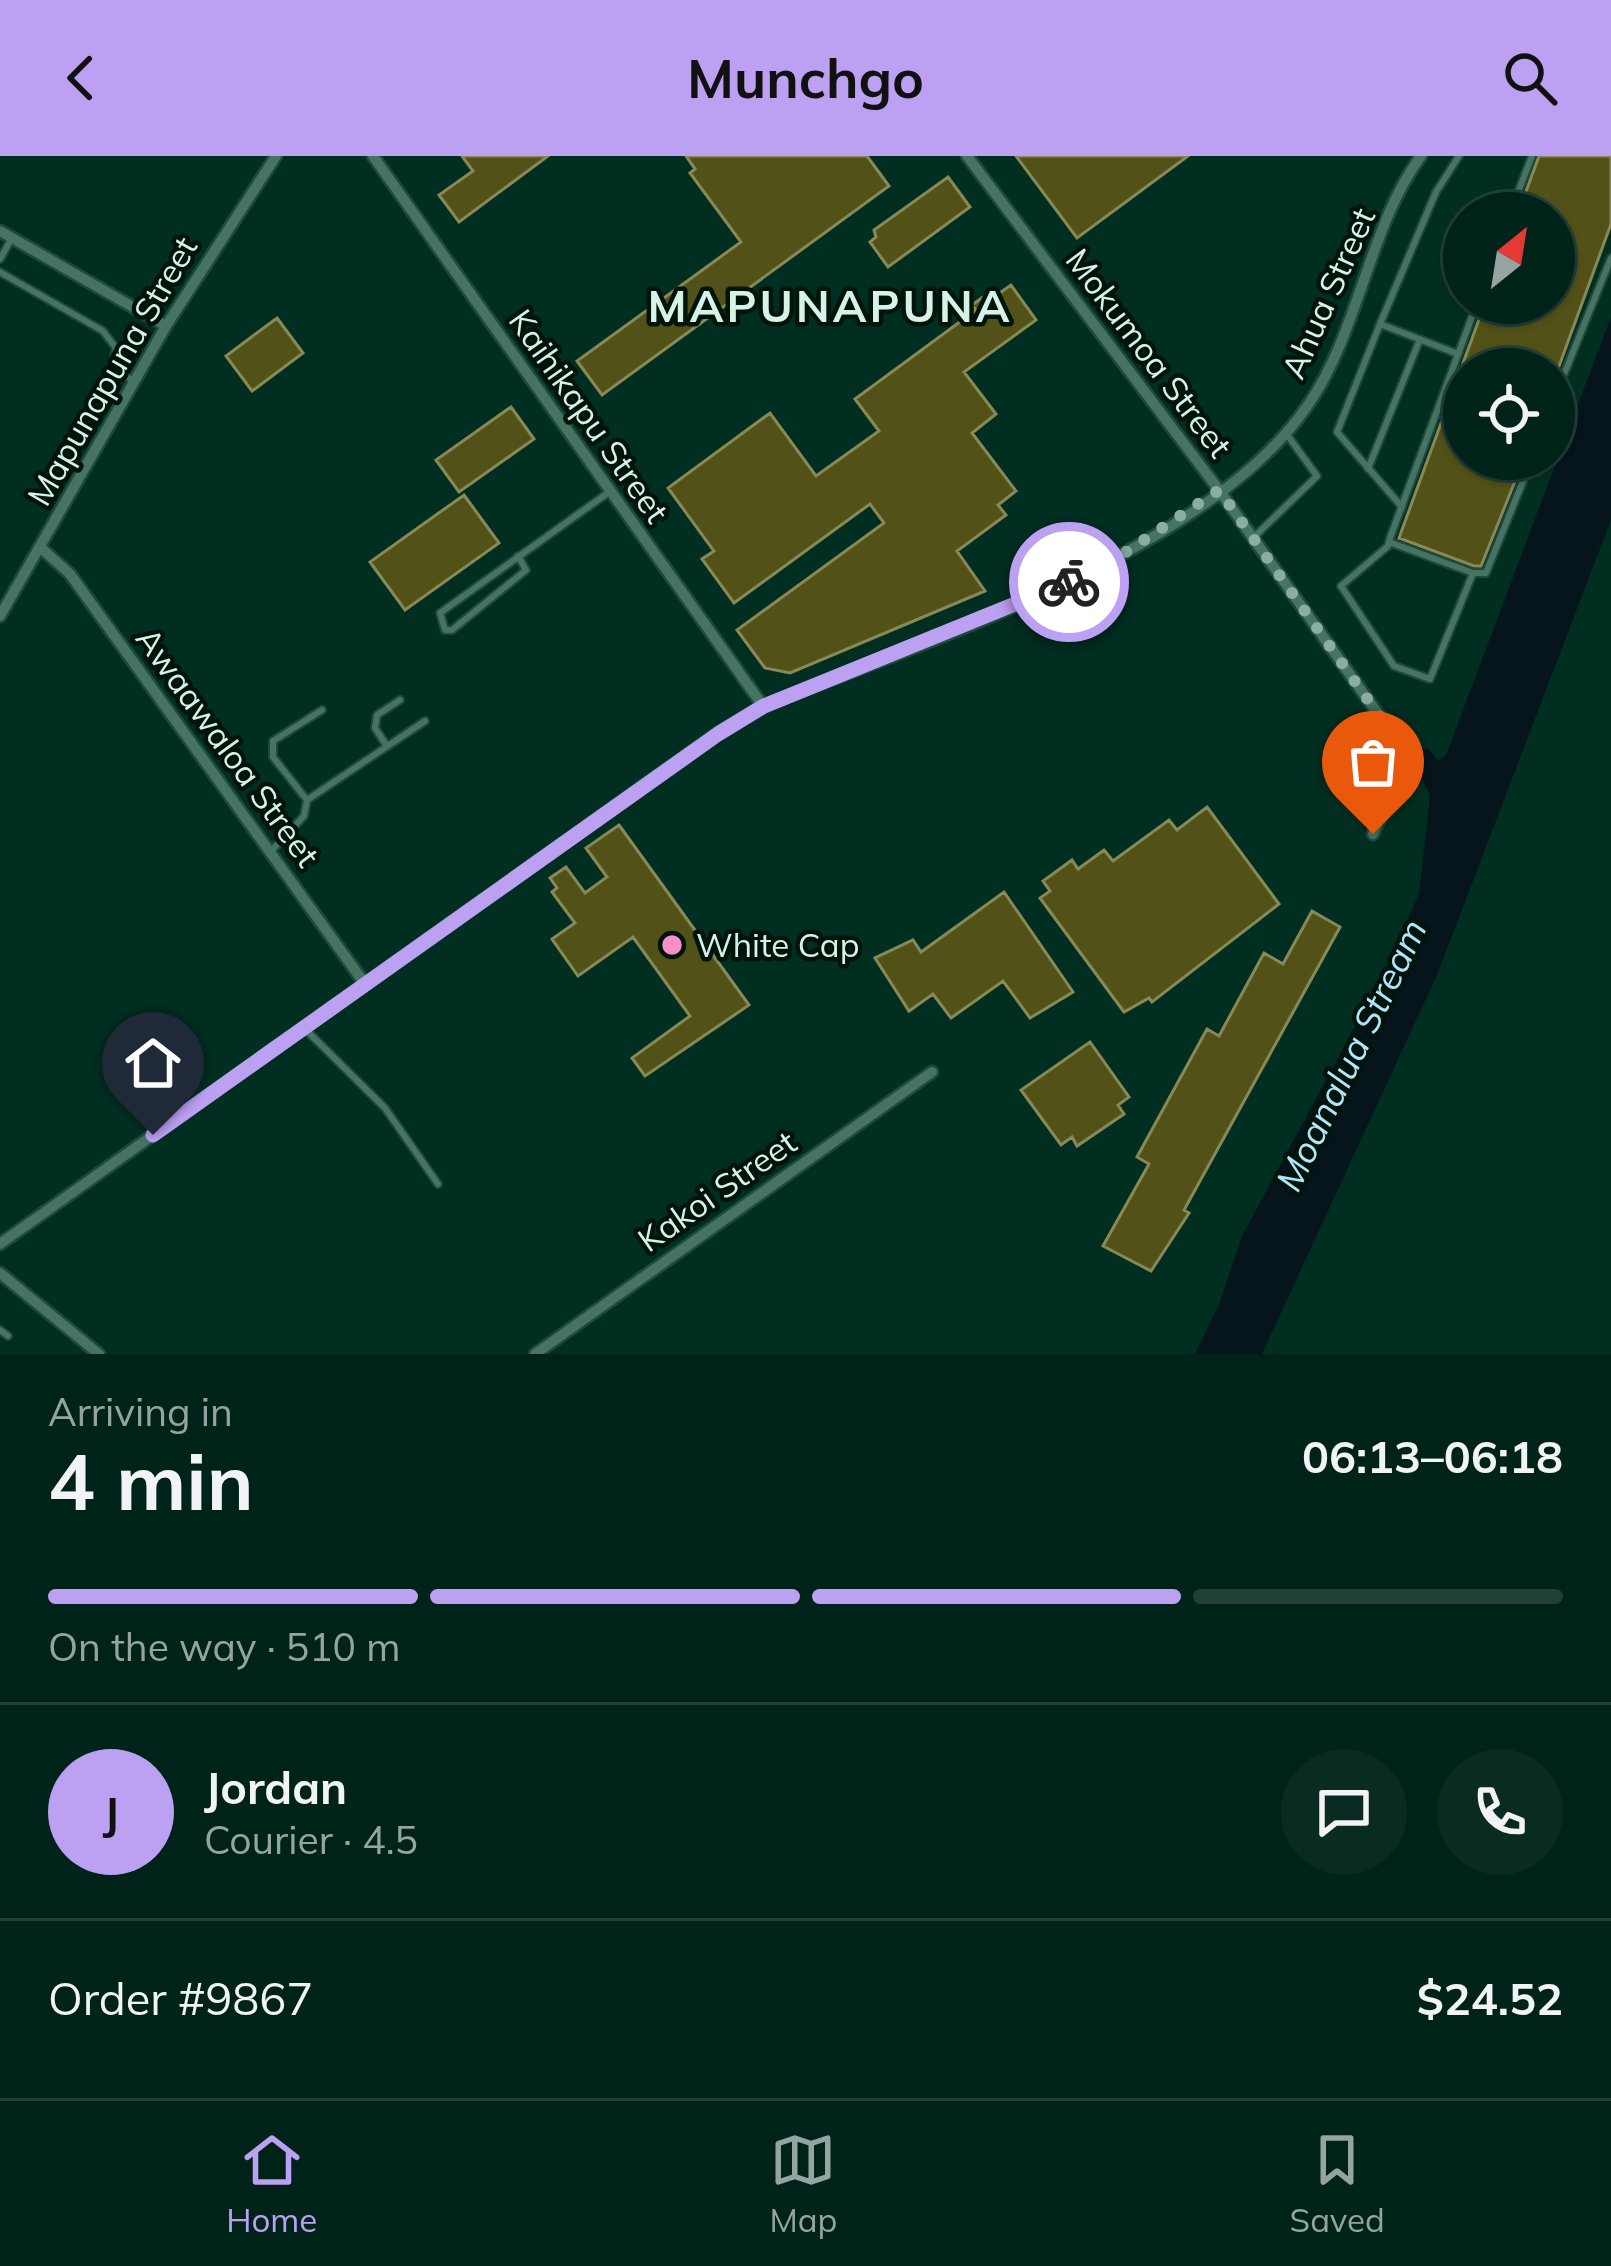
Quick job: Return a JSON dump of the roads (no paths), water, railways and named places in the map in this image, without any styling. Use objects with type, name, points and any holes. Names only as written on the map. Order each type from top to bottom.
[{"type":"street","name":"Mapunapuna Street","points":[[0,616],[166,326],[275,156]]},
{"type":"street","name":"Kaihikapu Street","points":[[373,156],[764,706]]},
{"type":"street","name":"Mokumoa Street","points":[[967,156],[1219,490],[1383,721],[1398,778],[1373,834]]},
{"type":"street","name":"Ahua Street","points":[[0,1244],[764,706],[1059,587],[1123,554],[1219,490],[1285,432],[1308,405],[1421,156]]},
{"type":"street","points":[[0,231],[166,326]]},
{"type":"street","name":"Awaawaloa Street","points":[[41,548],[70,574],[364,984]]},
{"type":"street","name":"Kakoi Street","points":[[535,1354],[932,1072]]},
{"type":"street","points":[[0,1274],[99,1354]]},
{"type":"lane","points":[[1402,508],[1337,432],[1436,192],[1459,156]]},
{"type":"lane","points":[[1518,192],[1532,156]]},
{"type":"lane","points":[[0,259],[12,238]]},
{"type":"lane","points":[[1575,348],[1611,258]]},
{"type":"lane","points":[[0,272],[103,331],[116,348],[114,370],[135,382]]},
{"type":"lane","points":[[1380,324],[1443,348]]},
{"type":"lane","points":[[1368,469],[1420,339]]},
{"type":"lane","points":[[1443,395],[1389,542],[1341,586],[1394,665],[1430,680],[1473,573]]},
{"type":"lane","points":[[1253,538],[1317,476],[1285,432]]},
{"type":"lane","points":[[1389,542],[1473,573],[1486,573],[1524,480]]},
{"type":"lane","points":[[518,556],[526,570],[512,584],[452,630],[445,629],[440,614],[518,556],[609,492]]},
{"type":"lane","points":[[387,746],[375,728],[377,715],[400,700]]},
{"type":"lane","points":[[307,800],[273,758],[273,741],[322,710]]},
{"type":"lane","points":[[271,851],[296,827],[307,800],[425,721]]},
{"type":"lane","points":[[304,1028],[385,1108],[438,1184]]},
{"type":"water","name":"Moanalua Stream","points":[[1611,317],[1611,520],[1437,975],[1262,1354],[1195,1354],[1219,1305],[1242,1236],[1388,965],[1419,893],[1430,795],[1415,765],[1418,751],[1428,748],[1438,761],[1446,755],[1550,480],[1575,480],[1575,413]]},
{"type":"place","name":"White Cap","points":[[672,945]]},
{"type":"district","name":"MAPUNAPUNA","points":[[830,306]]}]
